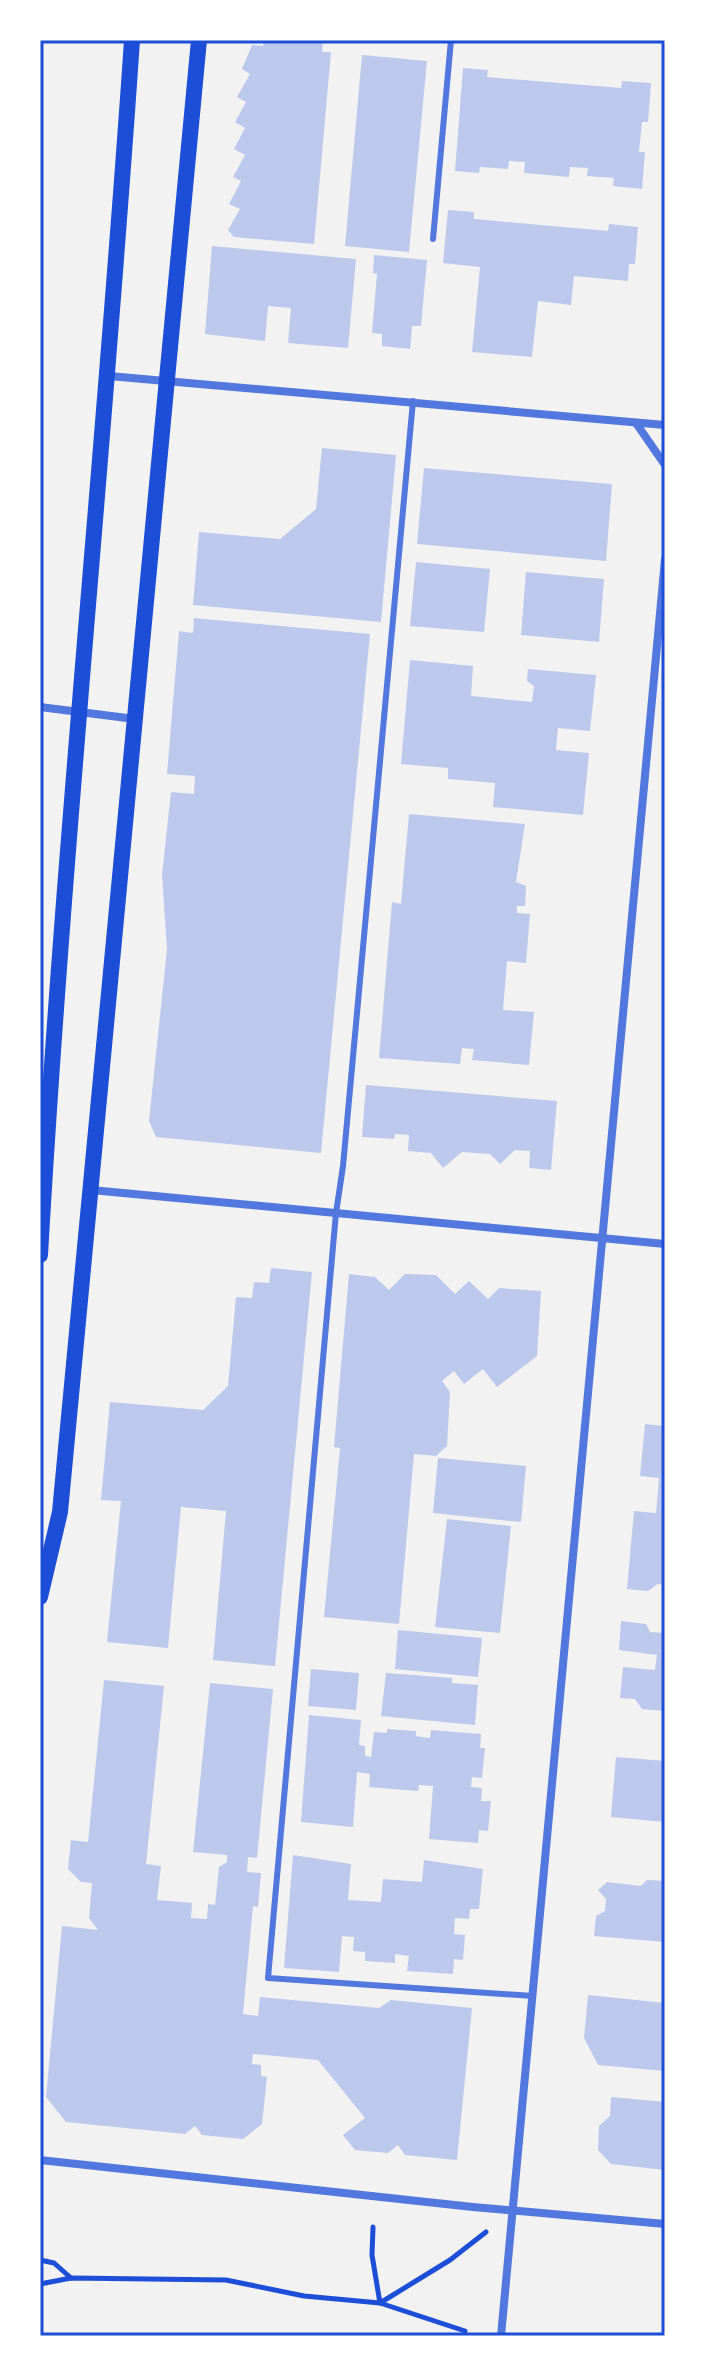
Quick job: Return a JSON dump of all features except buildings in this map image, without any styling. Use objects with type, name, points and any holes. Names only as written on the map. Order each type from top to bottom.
[{"type":"main road","points":[[40,1255],[56,984],[109,376],[132,40]]},
{"type":"main road","points":[[40,1597],[60,1512],[199,40]]},
{"type":"street","points":[[109,376],[665,425]]},
{"type":"street","points":[[636,423],[665,465]]},
{"type":"street","points":[[501,2336],[665,559]]},
{"type":"street","points":[[40,707],[136,719]]},
{"type":"street","points":[[91,1190],[665,1244]]},
{"type":"street","points":[[40,2160],[512,2211],[665,2224]]},
{"type":"lane","points":[[433,239],[451,40]]},
{"type":"lane","points":[[413,401],[268,1978],[533,1996]]},
{"type":"path","points":[[373,2227],[372,2255],[380,2303]]},
{"type":"path","points":[[380,2303],[470,2246]]},
{"type":"path","points":[[40,2260],[54,2263],[71,2278]]},
{"type":"path","points":[[40,2284],[71,2278],[226,2280],[304,2296],[380,2303],[465,2331]]}]
